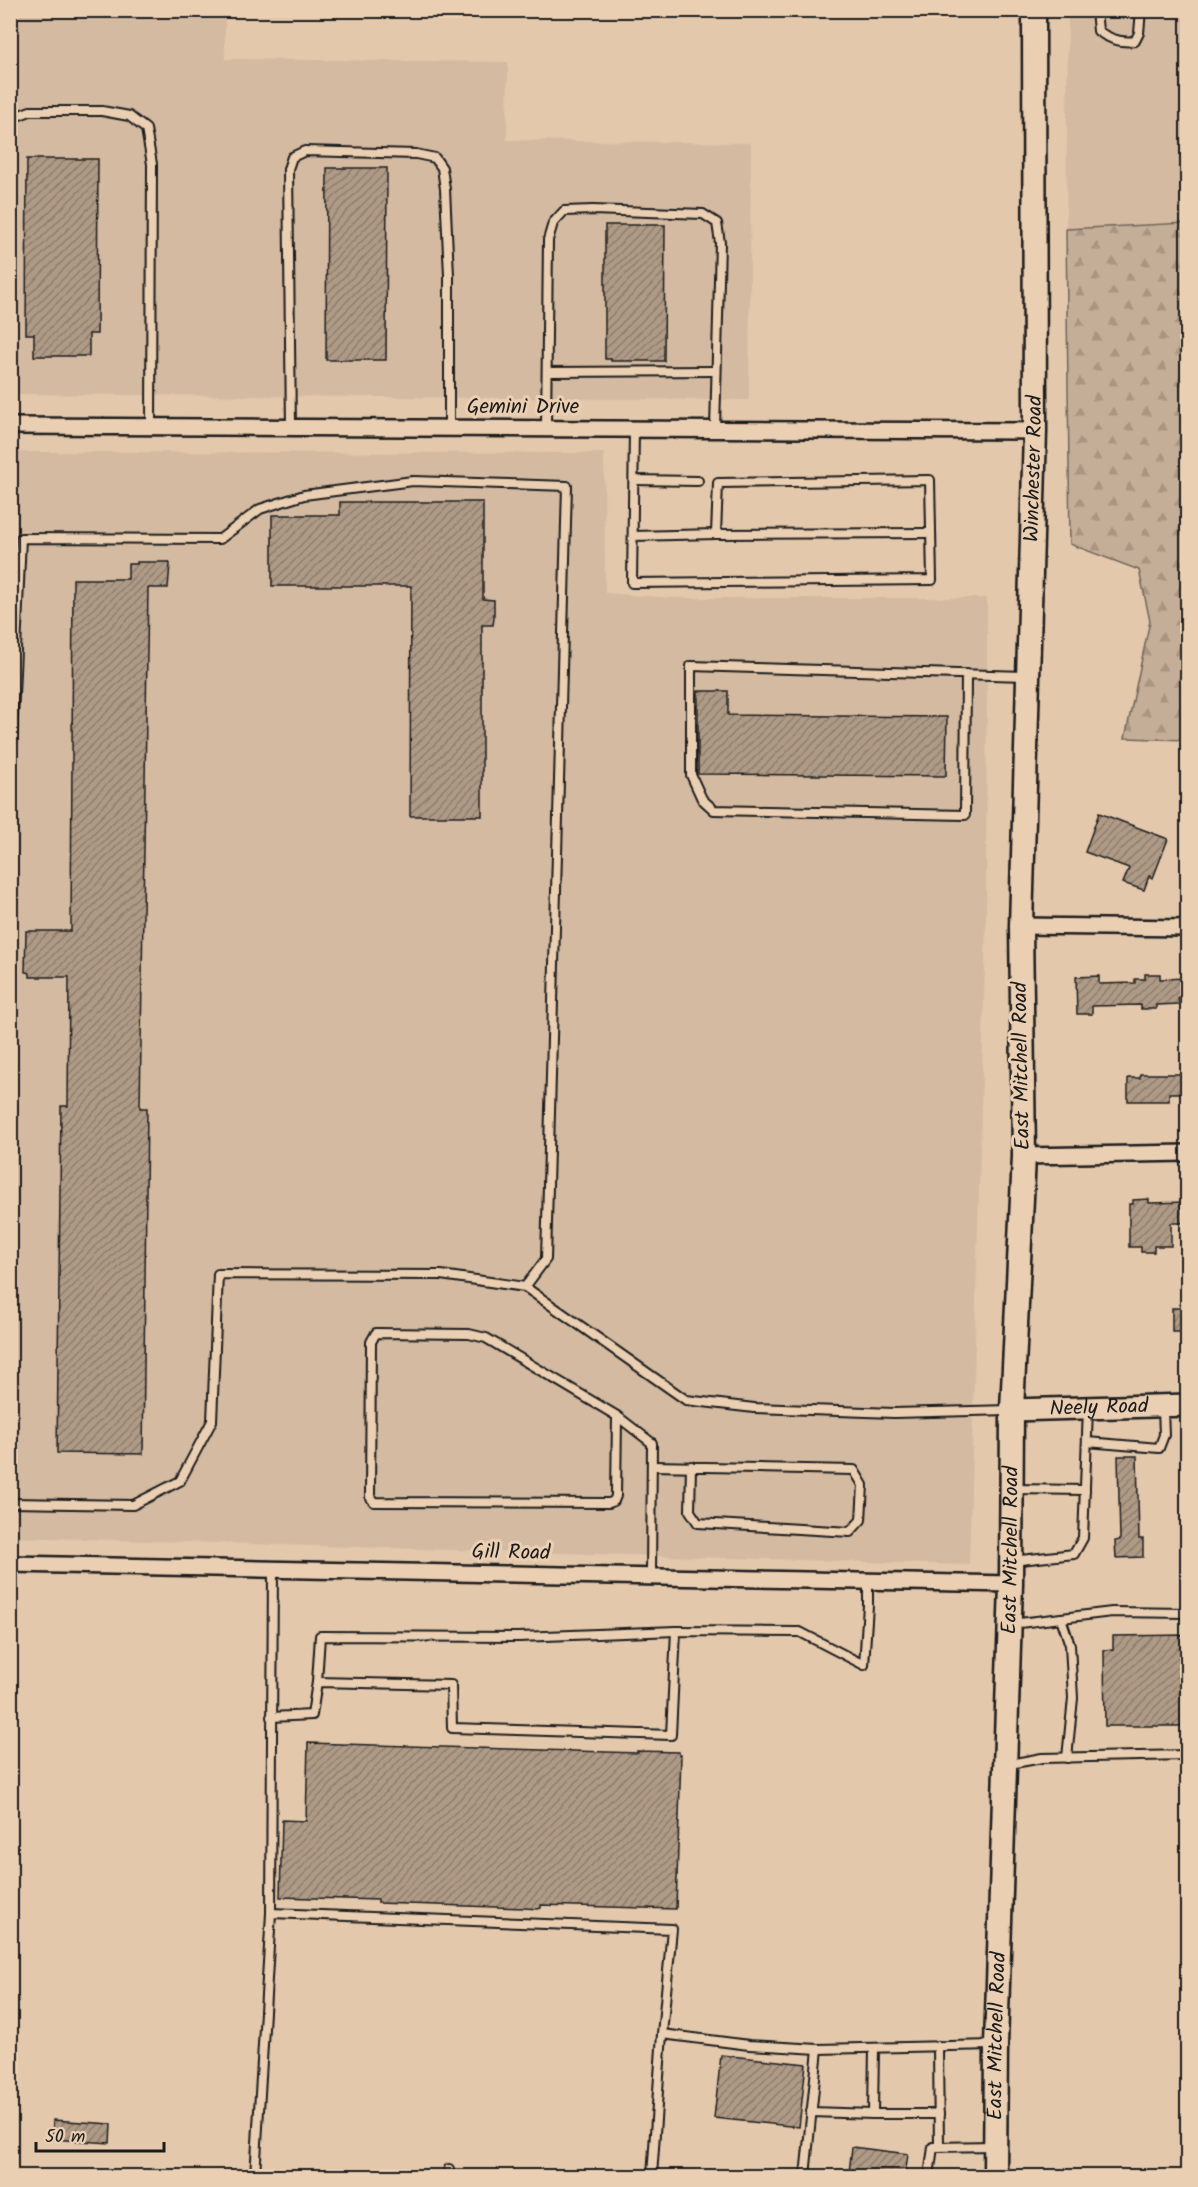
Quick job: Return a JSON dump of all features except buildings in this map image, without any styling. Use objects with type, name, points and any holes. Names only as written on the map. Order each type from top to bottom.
[{"type":"main road","name":"Winchester Road","points":[[1021,926],[1035,431],[1034,10]]},
{"type":"main road","name":"East Mitchell Road","points":[[995,2176],[996,2045],[1011,1584],[1012,1410],[1024,1156],[1021,926]]},
{"type":"street","name":"Gemini Drive","points":[[10,426],[1035,431]]},
{"type":"street","points":[[1021,926],[1188,928]]},
{"type":"street","points":[[1024,1156],[1188,1153]]},
{"type":"street","name":"Neely Road","points":[[1012,1410],[1188,1405]]},
{"type":"street","name":"Gill Road","points":[[10,1563],[1011,1584]]},
{"type":"lane","points":[[1096,10],[1098,31],[1106,37],[1127,42],[1135,41],[1139,33],[1141,10]]},
{"type":"lane","points":[[10,119],[30,111],[102,111],[129,116],[146,129],[152,164],[151,427]]},
{"type":"lane","points":[[291,427],[288,169],[292,157],[305,151],[416,154],[435,158],[442,168],[449,275],[449,428]]},
{"type":"lane","points":[[546,428],[548,240],[553,223],[564,211],[593,210],[703,214],[717,223],[720,243],[716,429]]},
{"type":"lane","points":[[547,372],[716,371]]},
{"type":"lane","points":[[634,429],[632,583],[932,580],[930,480],[718,483],[716,534]]},
{"type":"lane","points":[[634,480],[698,481]]},
{"type":"lane","points":[[10,784],[21,538],[220,539],[260,509],[304,495],[413,481],[567,486],[546,1259],[525,1287]]},
{"type":"lane","points":[[633,536],[931,533]]},
{"type":"lane","points":[[966,674],[965,815],[714,810],[702,799],[691,775],[691,666],[966,674],[1028,676]]},
{"type":"lane","points":[[10,1503],[134,1505],[180,1481],[212,1421],[218,1274],[441,1275],[525,1287],[686,1400],[754,1408],[871,1412],[1012,1410]]},
{"type":"lane","points":[[617,1416],[616,1496],[614,1501],[609,1503],[374,1502],[370,1497],[371,1342],[376,1333],[469,1334],[486,1338],[617,1416],[652,1443],[651,1576]]},
{"type":"lane","points":[[1087,1442],[1159,1448],[1164,1435],[1163,1406]]},
{"type":"lane","points":[[1011,1561],[1074,1554],[1083,1538],[1088,1407]]},
{"type":"lane","points":[[652,1466],[691,1466],[854,1470],[864,1485],[861,1520],[850,1532],[698,1523],[690,1511],[691,1466]]},
{"type":"lane","points":[[1011,1489],[1085,1490]]},
{"type":"lane","points":[[255,2176],[271,1912],[273,1569]]},
{"type":"lane","points":[[271,1717],[312,1715],[320,1636],[519,1637],[676,1631],[800,1632],[864,1665],[868,1581]]},
{"type":"lane","points":[[1009,1624],[1113,1612],[1188,1613]]},
{"type":"lane","points":[[1061,1618],[1070,1645],[1073,1698],[1067,1758]]},
{"type":"lane","points":[[317,1682],[451,1685],[452,1728],[671,1735],[676,1631]]},
{"type":"lane","points":[[1004,1765],[1042,1758],[1188,1755]]},
{"type":"lane","points":[[271,1912],[672,1929],[652,2176]]},
{"type":"lane","points":[[662,2034],[749,2045],[818,2049],[996,2045]]},
{"type":"lane","points":[[938,2046],[939,2147]]},
{"type":"lane","points":[[873,2114],[874,2048]]},
{"type":"lane","points":[[805,2176],[818,2049]]},
{"type":"lane","points":[[812,2112],[939,2114]]},
{"type":"lane","points":[[929,2176],[933,2147],[995,2146]]},
{"type":"shaded area","points":[[1068,11],[1187,11],[1187,223],[1066,229]]},
{"type":"shaded area","points":[[11,12],[225,14],[225,59],[508,62],[507,140],[751,143],[749,400],[11,394]]},
{"type":"shaded area","points":[[11,452],[604,453],[605,593],[671,598],[987,598],[986,924],[969,1565],[11,1537]]},
{"type":"green space","points":[[1187,223],[1187,740],[1125,738],[1150,621],[1139,570],[1070,544],[1066,229]]}]
